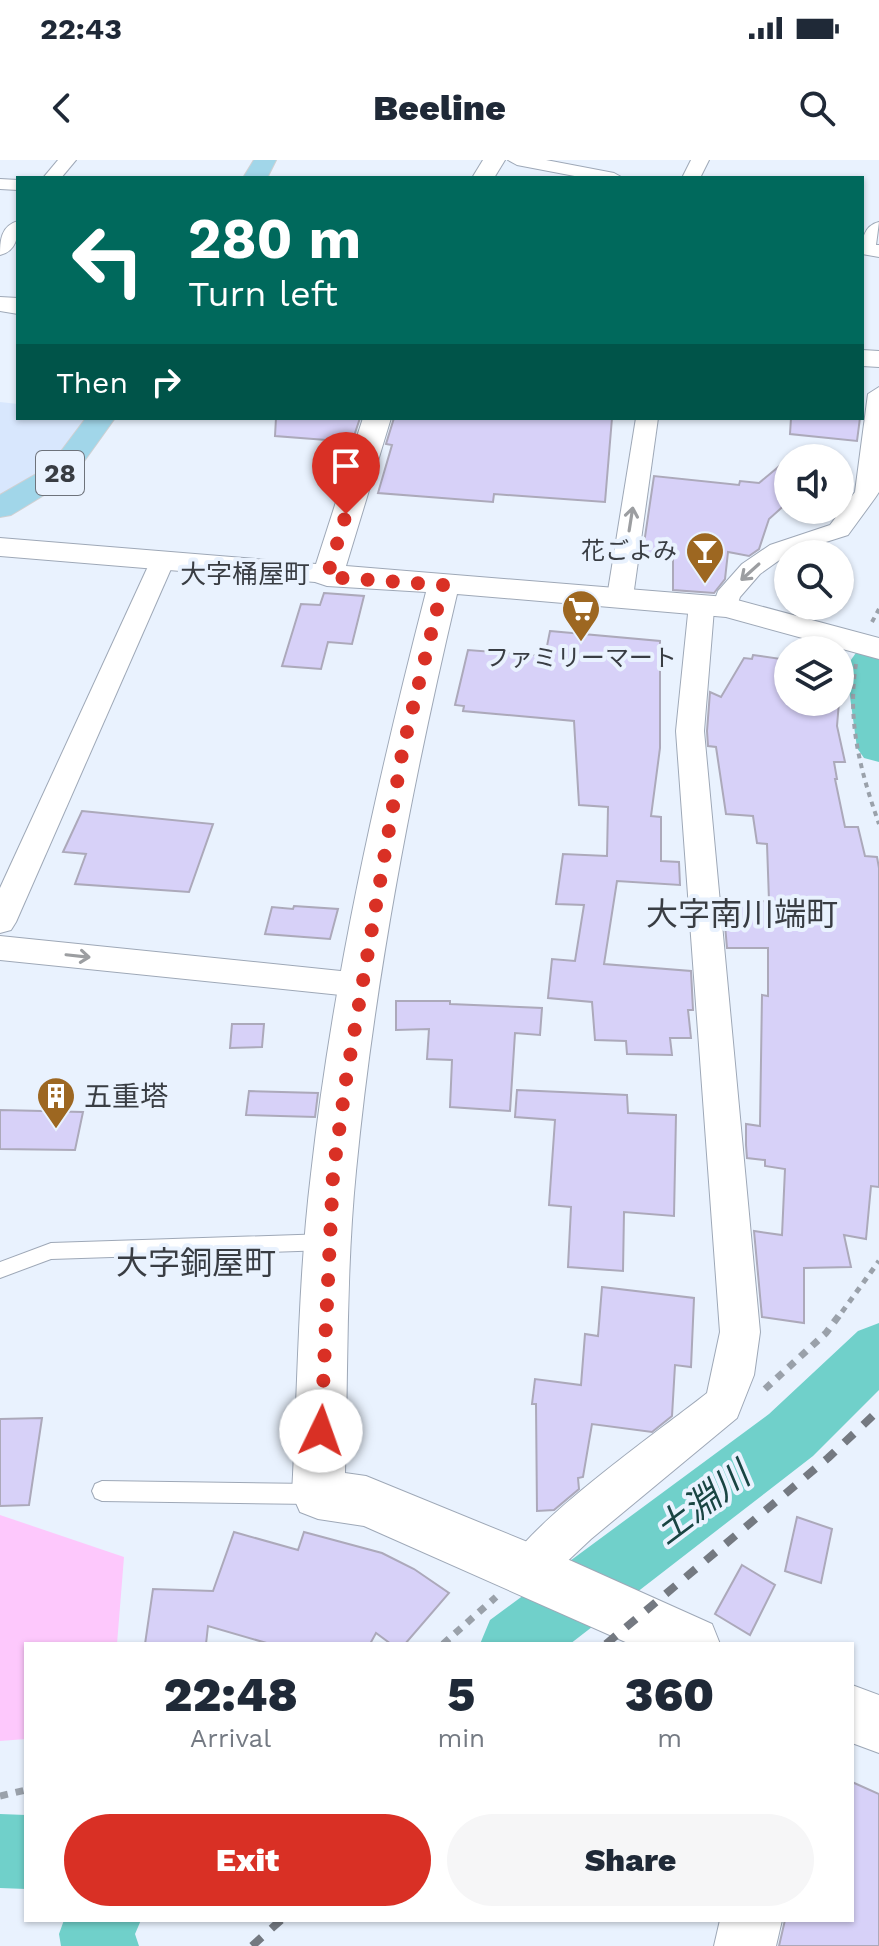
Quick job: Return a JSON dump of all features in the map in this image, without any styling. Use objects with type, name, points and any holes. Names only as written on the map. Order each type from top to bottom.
[{"type":"main road","name":"28","points":[[0,508],[61,472],[100,420]]},
{"type":"street","points":[[54,176],[67,160]]},
{"type":"street","points":[[517,160],[603,176]]},
{"type":"street","points":[[864,246],[874,228]]},
{"type":"street","points":[[0,249],[16,229]]},
{"type":"street","points":[[528,1569],[576,1524],[723,1405],[734,1375],[740,1332],[690,731],[714,606],[751,569],[779,550],[839,530],[867,493],[879,394]]},
{"type":"street","points":[[327,577],[376,420]]},
{"type":"street","points":[[620,597],[647,420]]},
{"type":"street","points":[[0,547],[327,577],[714,606],[869,645]]},
{"type":"street","points":[[0,922],[162,562]]},
{"type":"street","points":[[443,585],[403,748],[360,985],[333,1175],[318,1494],[366,1501],[528,1569],[618,1613],[687,1642]]},
{"type":"street","points":[[0,948],[360,985]]},
{"type":"street","points":[[854,1715],[879,1724]]},
{"type":"street","points":[[745,1946],[751,1922]]},
{"type":"lane","points":[[0,1270],[51,1251],[330,1242]]},
{"type":"lane","points":[[102,1491],[318,1494]]},
{"type":"path","points":[[869,645],[850,715],[856,758],[879,824]]},
{"type":"path","points":[[723,1405],[769,1387],[826,1333],[879,1261]]},
{"type":"path","points":[[445,1642],[528,1569]]},
{"type":"path","points":[[0,1796],[24,1790]]},
{"type":"shaded area","points":[[0,402],[16,404],[16,420],[87,420],[54,463],[0,496]]},
{"type":"shaded area","points":[[0,1515],[124,1557],[117,1642],[24,1642],[24,1739],[0,1741]]},
{"type":"building","points":[[276,420],[359,420],[352,442],[275,436]]},
{"type":"building","points":[[393,420],[612,420],[605,502],[494,494],[493,502],[378,493],[392,445],[386,444]]},
{"type":"building","points":[[791,420],[860,420],[857,441],[790,434]]},
{"type":"building","points":[[774,471],[774,515],[769,519],[759,549],[749,556],[728,552],[725,579],[714,593],[673,590],[673,560],[642,557],[654,476],[739,485],[740,481],[759,483]]},
{"type":"building","points":[[324,593],[364,596],[352,644],[328,642],[321,669],[282,666],[301,604],[320,605]]},
{"type":"building","points":[[550,631],[660,641],[660,748],[651,816],[661,817],[661,861],[679,862],[680,885],[617,881],[604,964],[691,971],[693,1010],[688,1010],[691,1038],[670,1038],[672,1055],[627,1054],[626,1041],[595,1040],[592,1002],[548,998],[552,959],[575,961],[584,905],[556,904],[563,854],[607,856],[608,807],[579,805],[574,721],[463,711],[464,706],[455,705],[468,650],[545,656]]},
{"type":"building","points":[[753,655],[774,658],[774,716],[838,716],[845,762],[834,762],[835,779],[845,827],[858,827],[865,856],[877,857],[879,868],[879,1187],[871,1186],[866,1239],[844,1235],[851,1267],[804,1268],[804,1323],[762,1317],[754,1231],[782,1235],[785,1169],[765,1166],[765,1160],[747,1158],[746,1145],[746,1124],[760,1126],[762,995],[768,996],[768,948],[727,948],[723,902],[769,901],[767,844],[757,843],[753,816],[726,814],[716,747],[708,746],[710,692],[721,697],[744,658],[752,659]]},
{"type":"building","points":[[82,811],[213,824],[189,892],[75,884],[86,854],[63,852]]},
{"type":"building","points":[[294,906],[338,909],[330,939],[265,934],[272,907],[293,909]]},
{"type":"building","points":[[396,1001],[450,1001],[450,1004],[542,1008],[540,1035],[515,1033],[510,1111],[450,1107],[452,1060],[427,1059],[429,1029],[396,1030]]},
{"type":"building","points":[[232,1024],[264,1024],[262,1047],[230,1048]]},
{"type":"building","points":[[517,1090],[627,1095],[628,1113],[676,1115],[674,1216],[624,1212],[623,1271],[568,1267],[571,1207],[549,1205],[555,1120],[515,1117]]},
{"type":"building","points":[[249,1091],[318,1093],[315,1117],[246,1115]]},
{"type":"building","points":[[0,1110],[83,1112],[75,1150],[0,1149]]},
{"type":"building","points":[[602,1287],[694,1298],[691,1367],[675,1365],[672,1416],[652,1432],[592,1424],[583,1477],[578,1478],[579,1489],[554,1510],[537,1511],[536,1404],[532,1404],[535,1379],[581,1385],[585,1334],[598,1336]]},
{"type":"building","points":[[42,1418],[29,1505],[0,1506],[0,1419]]},
{"type":"building","points":[[797,1517],[832,1529],[821,1583],[785,1571]]},
{"type":"building","points":[[234,1532],[298,1550],[304,1532],[382,1553],[414,1569],[449,1593],[407,1642],[388,1642],[376,1633],[371,1642],[263,1642],[208,1626],[206,1642],[145,1642],[153,1589],[213,1591]]},
{"type":"building","points":[[742,1565],[775,1585],[750,1635],[715,1614]]},
{"type":"building","points":[[854,1783],[879,1794],[879,1946],[779,1946],[785,1922],[854,1922]]},
{"type":"waterway","name":"土淵川","points":[[879,649],[867,667],[879,748]]},
{"type":"waterway","name":"土淵川","points":[[517,1642],[791,1435],[879,1350]]},
{"type":"waterway","points":[[0,1851],[24,1852]]},
{"type":"waterway","name":"土淵川","points":[[100,1946],[97,1934],[102,1922]]},
{"type":"railway","points":[[608,1642],[828,1458],[879,1410]]},
{"type":"railway","points":[[252,1946],[279,1922]]},
{"type":"place","name":"花ごよみ","points":[[705,585]]},
{"type":"place","name":"ファミリーマート","points":[[581,643]]},
{"type":"place","name":"五重塔","points":[[56,1130]]},
{"type":"district","name":"大字桶屋町","points":[[245,574]]},
{"type":"district","name":"大字南川端町","points":[[742,914]]},
{"type":"district","name":"大字銅屋町","points":[[196,1263]]},
{"type":"route","points":[[321,1431],[333,1175],[346,1080],[403,748],[443,585],[327,577],[346,514]]}]
